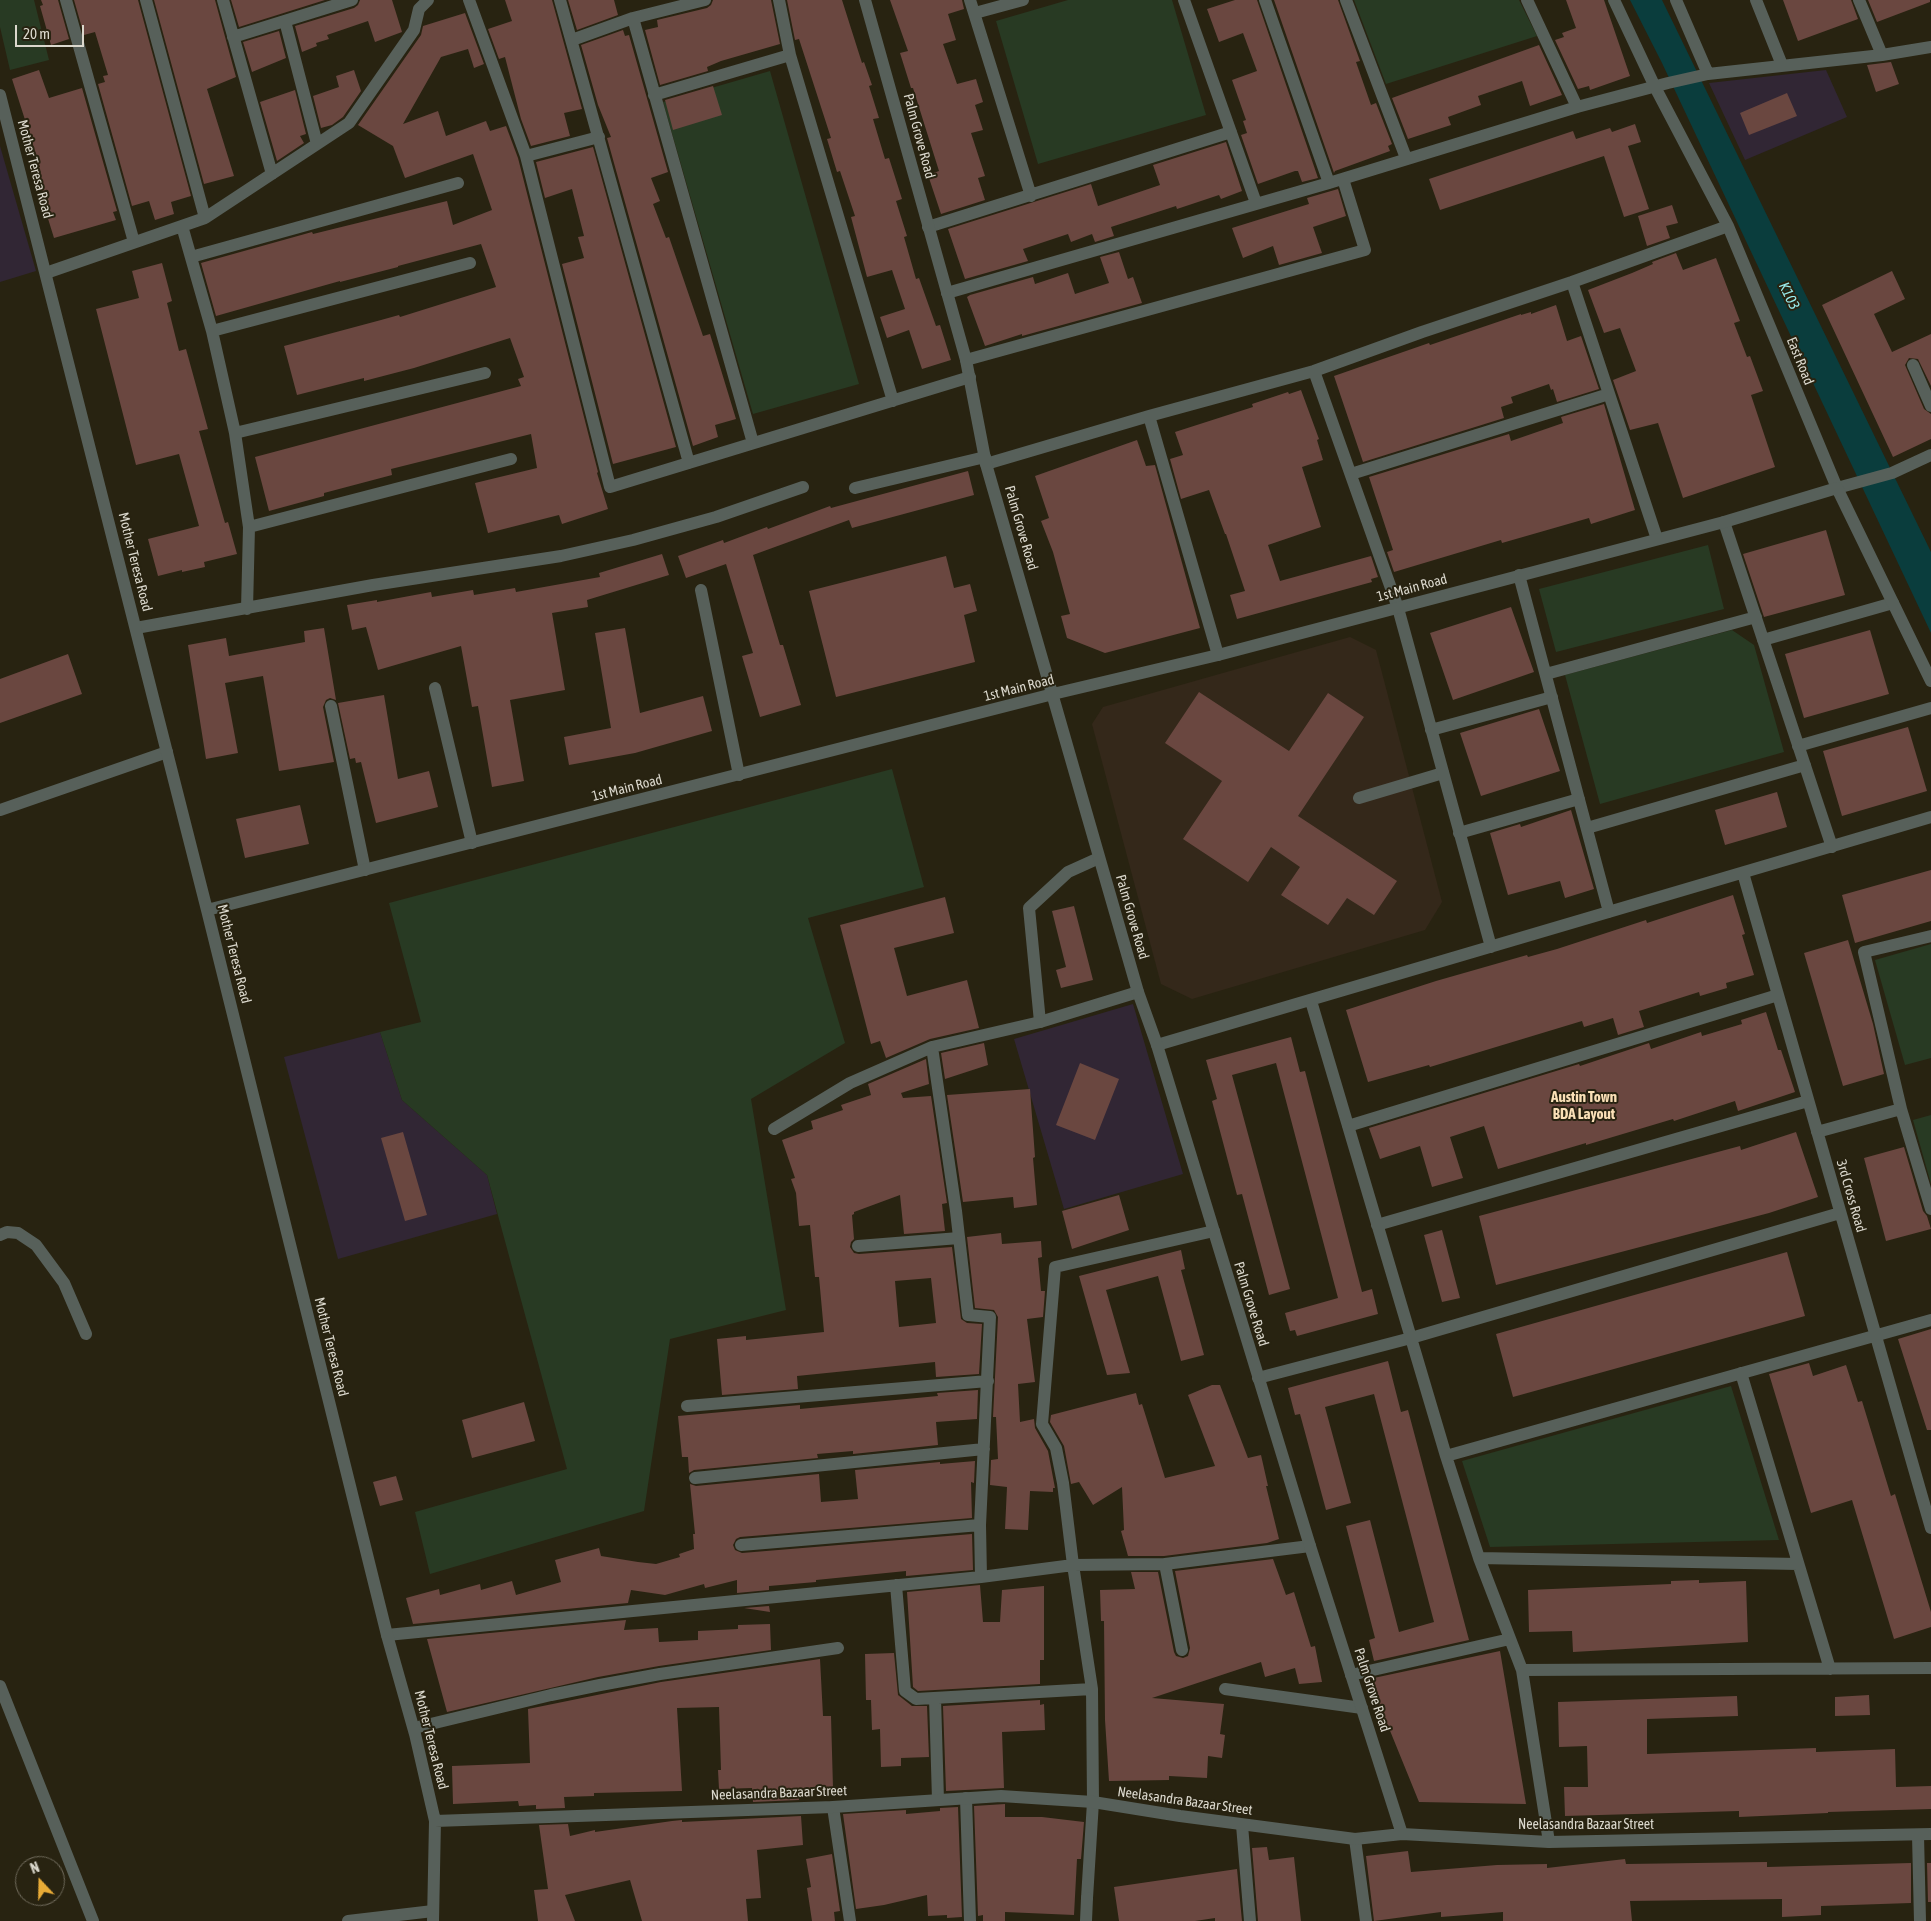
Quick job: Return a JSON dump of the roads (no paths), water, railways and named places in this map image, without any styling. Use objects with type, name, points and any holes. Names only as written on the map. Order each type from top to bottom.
[{"type":"street","points":[[66,0],[134,242]]},
{"type":"street","points":[[146,0],[205,218]]},
{"type":"street","points":[[223,0],[272,174]]},
{"type":"street","points":[[233,37],[352,0]]},
{"type":"street","points":[[46,273],[205,218],[349,123],[414,30],[419,9],[428,0]]},
{"type":"street","points":[[469,0],[526,156],[610,487],[970,377]]},
{"type":"street","points":[[560,0],[689,463]]},
{"type":"street","points":[[572,40],[633,18],[705,0]]},
{"type":"street","points":[[779,0],[790,55],[893,401]]},
{"type":"street","name":"Palm Grove Road","points":[[865,0],[966,360],[986,460],[1138,992],[1157,1045],[1310,1546],[1402,1834]]},
{"type":"street","points":[[970,0],[1031,196]]},
{"type":"street","points":[[974,14],[1023,0]]},
{"type":"street","points":[[1184,0],[1256,203]]},
{"type":"street","points":[[1265,0],[1328,183]]},
{"type":"street","points":[[1346,0],[1406,158]]},
{"type":"street","points":[[1527,0],[1577,107]]},
{"type":"street","name":"East Road","points":[[1614,0],[1655,87],[1728,226],[1837,488],[1931,681]]},
{"type":"street","points":[[1676,0],[1705,75]]},
{"type":"street","points":[[1756,0],[1782,65]]},
{"type":"street","points":[[1859,0],[1882,55]]},
{"type":"street","points":[[633,18],[753,443]]},
{"type":"street","points":[[285,21],[317,144]]},
{"type":"street","points":[[947,293],[1343,179],[1406,158],[1577,107],[1655,87],[1705,75],[1882,55],[1931,47]]},
{"type":"street","points":[[654,95],[790,55]]},
{"type":"street","name":"Mother Teresa Road","points":[[0,96],[207,910],[387,1635],[414,1728],[435,1821],[433,1916]]},
{"type":"street","points":[[928,227],[1231,132]]},
{"type":"street","points":[[526,156],[599,137]]},
{"type":"street","points":[[966,360],[1365,250],[1343,179]]},
{"type":"street","points":[[191,257],[458,183]]},
{"type":"street","points":[[182,226],[212,331],[235,433],[249,527],[247,609]]},
{"type":"street","points":[[855,488],[986,460],[1314,371],[1728,226]]},
{"type":"street","points":[[212,331],[470,263]]},
{"type":"street","points":[[1572,282],[1657,539]]},
{"type":"street","points":[[1913,365],[1931,406]]},
{"type":"street","points":[[1314,371],[1398,608],[1491,947]]},
{"type":"street","points":[[235,433],[485,373]]},
{"type":"street","points":[[1351,474],[1609,394]]},
{"type":"street","points":[[1149,416],[1218,655]]},
{"type":"street","name":"1st Main Road","points":[[207,910],[1053,694],[1218,655],[1520,576],[1724,522],[1837,488],[1892,474],[1931,455]]},
{"type":"street","points":[[249,527],[511,459]]},
{"type":"street","points":[[136,628],[373,585],[561,556],[633,540],[716,517],[803,488]]},
{"type":"street","points":[[1724,522],[1832,847]]},
{"type":"street","points":[[1520,576],[1610,912]]},
{"type":"street","points":[[701,590],[739,774]]},
{"type":"street","points":[[1763,640],[1893,603]]},
{"type":"street","points":[[1546,674],[1756,616]]},
{"type":"street","points":[[435,688],[472,843]]},
{"type":"street","points":[[1431,730],[1552,697]]},
{"type":"street","points":[[331,706],[365,870]]},
{"type":"street","points":[[1798,746],[1931,708]]},
{"type":"street","points":[[0,810],[167,752]]},
{"type":"street","points":[[1587,828],[1805,765]]},
{"type":"street","points":[[1359,798],[1443,773]]},
{"type":"street","points":[[1459,833],[1579,799]]},
{"type":"street","points":[[1157,1045],[1931,817]]},
{"type":"street","points":[[1040,1022],[1029,908],[1068,872],[1099,858]]},
{"type":"street","name":"3rd Cross Road","points":[[1743,873],[1931,1528]]},
{"type":"street","points":[[1931,936],[1864,952],[1901,1109],[1931,1209]]},
{"type":"street","points":[[774,1129],[850,1082],[932,1047],[1040,1022],[1138,992]]},
{"type":"street","points":[[1348,1126],[1778,995]]},
{"type":"street","points":[[1311,1001],[1446,1456],[1479,1558],[1522,1670],[1549,1842]]},
{"type":"street","points":[[932,1047],[960,1238],[968,1315],[990,1317],[980,1525],[981,1576]]},
{"type":"street","points":[[1377,1225],[1808,1101]]},
{"type":"street","points":[[1817,1132],[1901,1109]]},
{"type":"street","points":[[1258,1378],[1411,1338],[1840,1213]]},
{"type":"street","points":[[1086,1921],[1093,1802],[1092,1689],[1073,1566],[1063,1483],[1056,1448],[1042,1424],[1055,1267],[1214,1231]]},
{"type":"street","points":[[0,1235],[7,1232],[18,1233],[36,1245],[64,1283],[86,1334]]},
{"type":"street","points":[[858,1246],[960,1238]]},
{"type":"street","points":[[1446,1456],[1931,1320]]},
{"type":"street","points":[[1741,1373],[1830,1669]]},
{"type":"street","points":[[687,1406],[988,1381]]},
{"type":"street","points":[[695,1478],[984,1449]]},
{"type":"street","points":[[741,1545],[980,1525]]},
{"type":"street","points":[[387,1635],[1073,1566],[1166,1564],[1310,1546]]},
{"type":"street","points":[[1479,1558],[1798,1564]]},
{"type":"street","points":[[1166,1564],[1182,1650]]},
{"type":"street","points":[[896,1585],[905,1691],[916,1699],[1092,1689]]},
{"type":"street","points":[[1351,1675],[1510,1639]]},
{"type":"street","points":[[414,1728],[600,1685],[660,1674],[838,1648]]},
{"type":"street","points":[[1522,1670],[1931,1668]]},
{"type":"street","points":[[0,1686],[93,1921]]},
{"type":"street","points":[[1225,1689],[1362,1708]]},
{"type":"street","points":[[935,1698],[938,1800]]},
{"type":"street","name":"Neelasandra Bazaar Street","points":[[435,1821],[833,1807],[1001,1796],[1093,1802],[1242,1825],[1355,1839],[1402,1834],[1549,1842],[1925,1835]]},
{"type":"street","points":[[966,1798],[970,1921]]},
{"type":"street","points":[[833,1807],[850,1921]]},
{"type":"street","points":[[1242,1825],[1250,1921]]},
{"type":"street","points":[[1920,1921],[1925,1835]]},
{"type":"street","points":[[1355,1839],[1366,1921]]},
{"type":"street","points":[[348,1921],[433,1916]]},
{"type":"water","name":"K103","points":[[1630,0],[1662,0],[1931,552],[1931,633],[1662,63]]},
{"type":"district","name":"Austin Town BDA Layout","points":[[1584,1106]]}]
